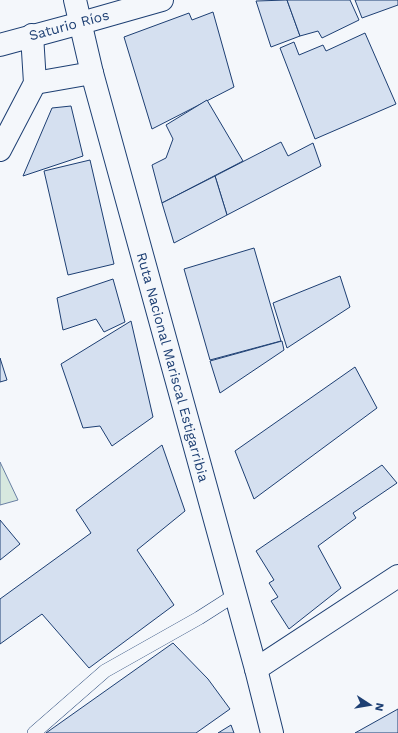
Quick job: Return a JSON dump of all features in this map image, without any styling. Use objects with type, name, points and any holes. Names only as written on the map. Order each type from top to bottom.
[{"type":"main road","name":"Ruta Nacional Mariscal Estigarribia","points":[[75,0],[92,74],[256,669],[272,733]]},
{"type":"main road","name":"Saturio Ríos","points":[[0,45],[162,0]]},
{"type":"main road","points":[[0,150],[35,83],[32,35]]},
{"type":"main road","points":[[35,83],[92,74]]},
{"type":"main road","points":[[256,669],[398,576]]},
{"type":"lane","points":[[34,733],[105,671],[199,618],[235,595]]},
{"type":"shaded area","points":[[0,462],[18,500],[0,505]]},
{"type":"building","points":[[287,0],[300,36],[271,47],[256,1]]},
{"type":"building","points":[[287,0],[350,0],[359,20],[322,38],[318,31],[300,36]]},
{"type":"building","points":[[355,0],[398,0],[398,5],[362,18]]},
{"type":"building","points":[[213,12],[234,87],[152,129],[124,37],[189,13],[192,20]]},
{"type":"building","points":[[365,33],[396,104],[315,139],[280,48],[294,42],[299,55],[323,45],[326,51]]},
{"type":"building","points":[[207,100],[243,161],[162,203],[152,165],[166,158],[173,139],[166,125]]},
{"type":"building","points":[[71,106],[83,156],[23,176],[52,108]]},
{"type":"building","points":[[281,142],[288,156],[313,143],[321,166],[227,215],[215,176]]},
{"type":"building","points":[[90,160],[114,264],[68,275],[44,171]]},
{"type":"building","points":[[215,176],[227,215],[174,243],[162,203]]},
{"type":"building","points":[[254,248],[281,341],[210,360],[184,269]]},
{"type":"building","points":[[340,276],[350,307],[287,348],[273,303]]},
{"type":"building","points":[[113,279],[125,322],[104,332],[96,319],[63,330],[57,298]]},
{"type":"building","points":[[131,321],[153,417],[112,446],[100,426],[83,428],[61,364]]},
{"type":"building","points":[[282,341],[284,350],[220,393],[210,361]]},
{"type":"building","points":[[0,358],[7,380],[0,382]]},
{"type":"building","points":[[355,367],[377,408],[254,499],[235,451]]},
{"type":"building","points":[[162,445],[185,511],[137,550],[174,605],[89,668],[42,614],[0,644],[0,599],[91,533],[76,510]]},
{"type":"building","points":[[382,465],[397,483],[353,513],[356,518],[318,546],[341,588],[289,629],[271,601],[278,597],[269,583],[274,580],[256,551]]},
{"type":"building","points":[[0,520],[20,544],[0,560]]},
{"type":"building","points":[[173,643],[208,679],[230,709],[196,733],[46,733]]},
{"type":"building","points":[[398,709],[398,733],[355,733]]},
{"type":"building","points":[[231,725],[234,733],[218,733]]}]
